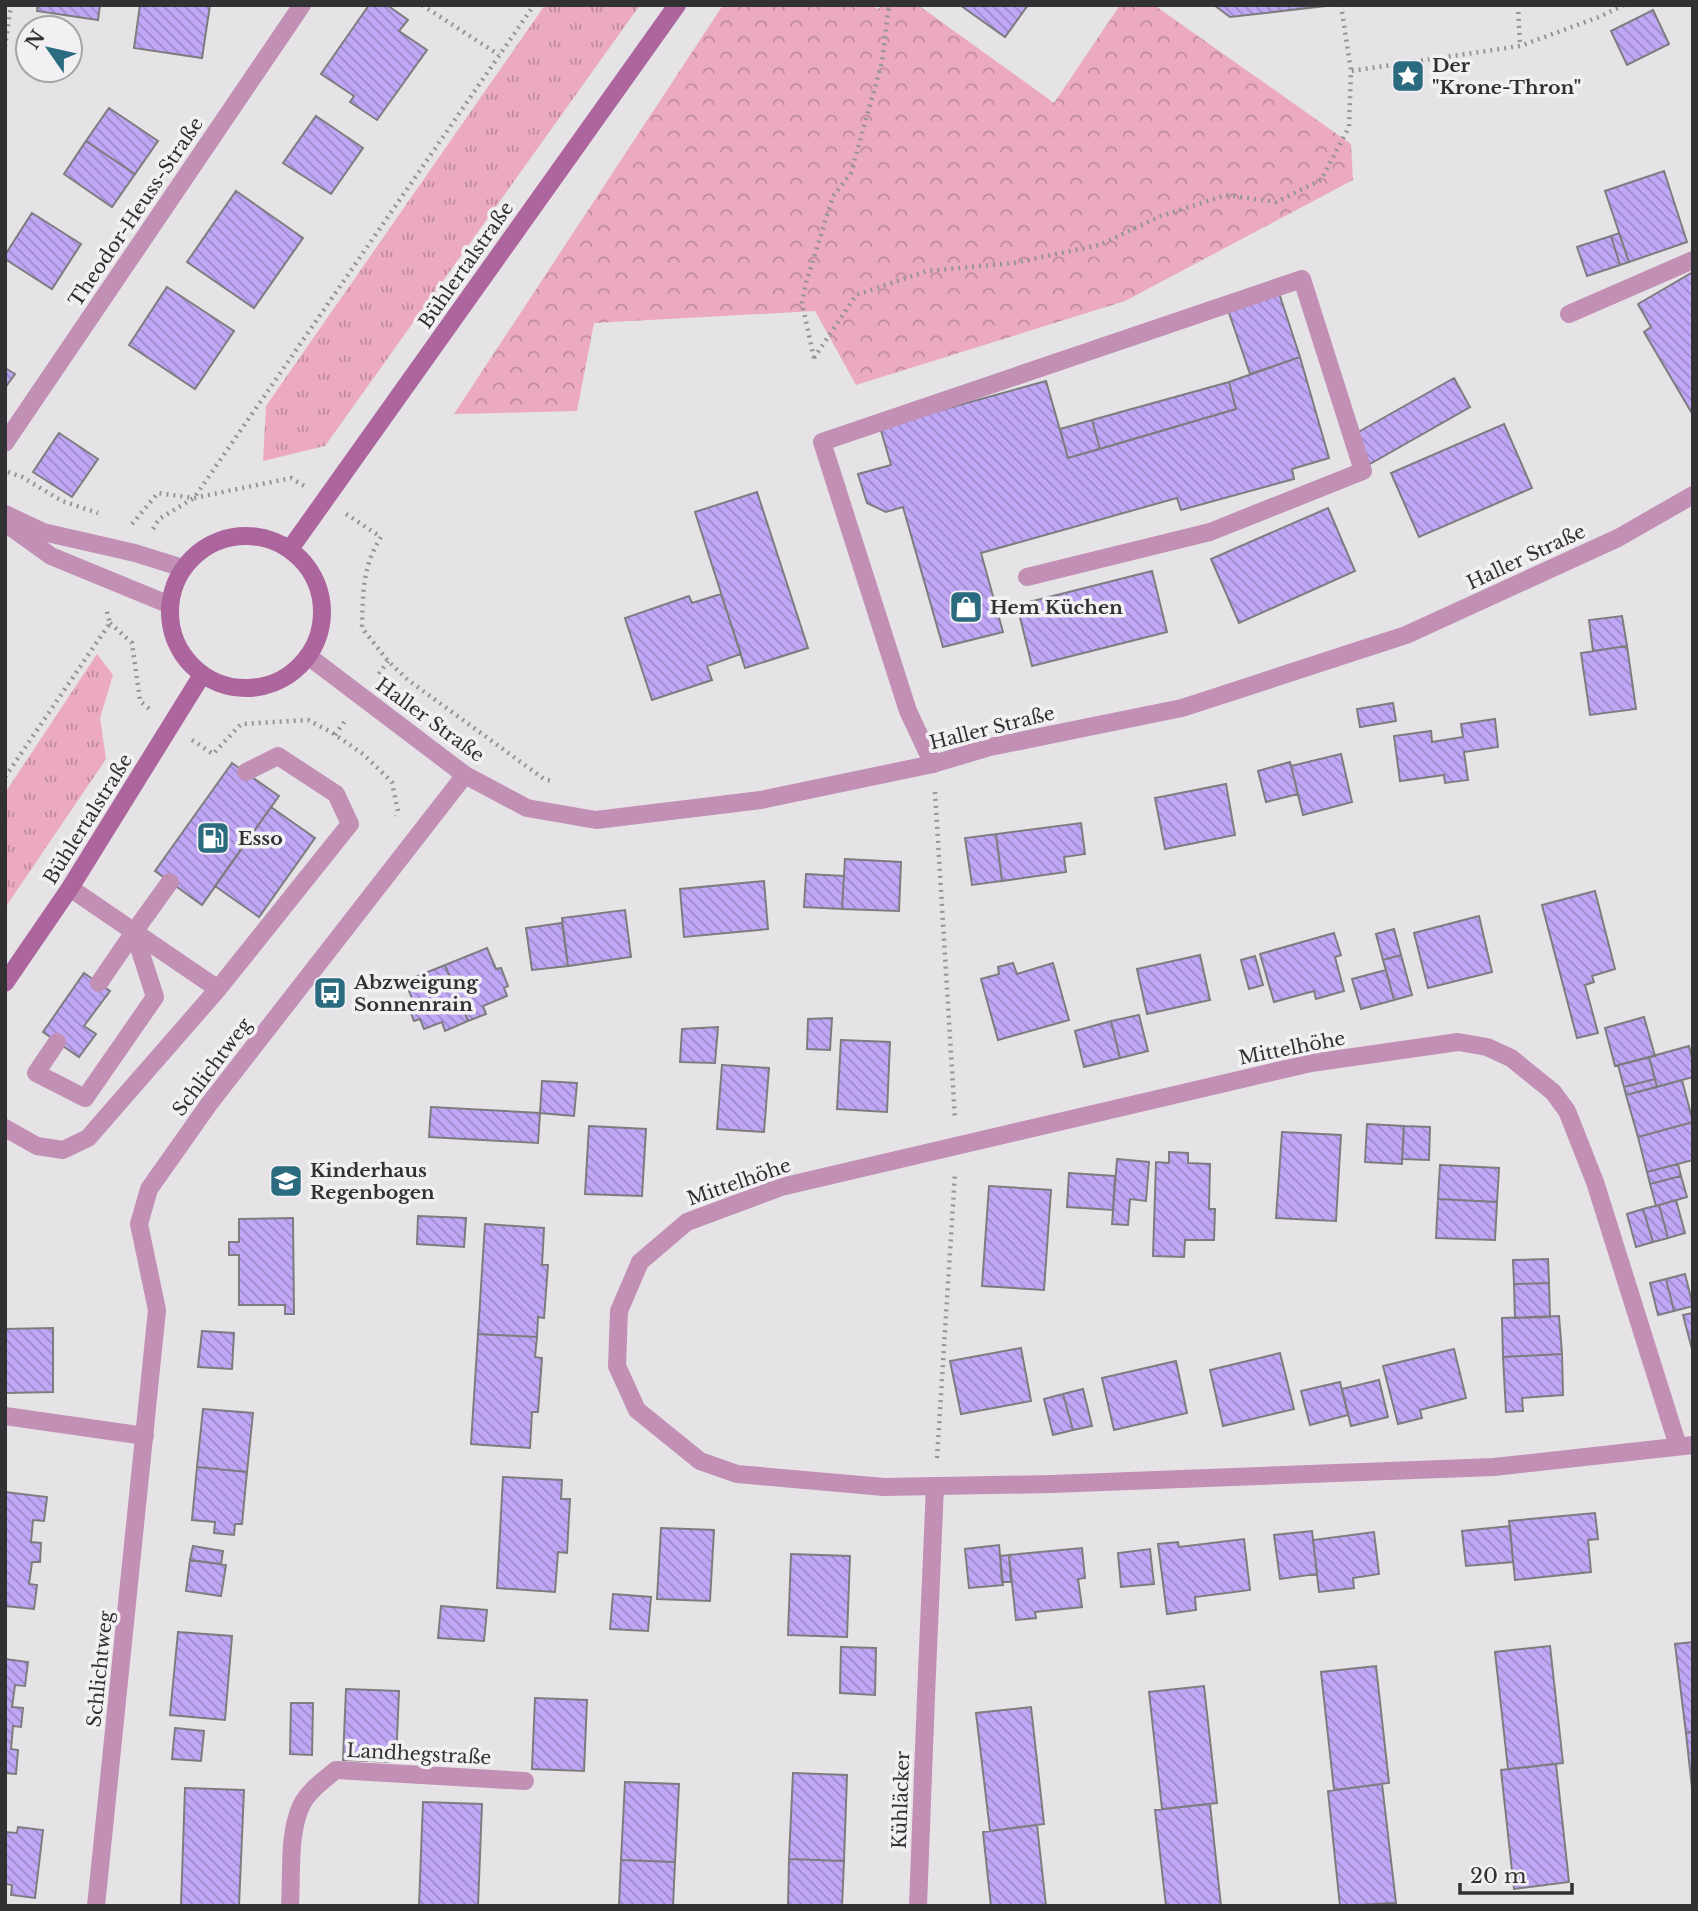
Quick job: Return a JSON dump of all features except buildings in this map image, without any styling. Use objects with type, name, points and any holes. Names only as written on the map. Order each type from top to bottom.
[{"type":"main road","name":"Bühlertalstraße","points":[[290,549],[677,5]]},
{"type":"main road","points":[[232,537],[262,538],[290,549],[315,579],[321,598],[322,618],[317,638],[308,656],[295,670],[278,681],[259,687],[239,688],[219,684],[202,675],[187,661],[176,645],[171,625],[170,605],[174,586],[183,568],[196,554],[213,543],[232,537]]},
{"type":"main road","name":"Bühlertalstraße","points":[[5,983],[70,888],[202,675]]},
{"type":"street","name":"Theodor-Heuss-Straße","points":[[5,443],[302,5]]},
{"type":"street","points":[[1569,314],[1693,260]]},
{"type":"street","points":[[933,764],[908,711],[822,442],[1302,279],[1363,471],[1210,533],[1027,577]]},
{"type":"street","name":"Haller Straße","points":[[308,656],[465,775],[527,808],[596,820],[761,800],[933,764],[990,747],[1182,708],[1406,635],[1619,538],[1693,495]]},
{"type":"street","points":[[5,514],[43,532],[135,553],[183,568]]},
{"type":"street","points":[[5,523],[51,556],[170,605]]},
{"type":"street","points":[[5,1128],[37,1146],[63,1150],[88,1138],[218,989],[350,824],[336,794],[278,756],[246,772]]},
{"type":"street","name":"Schlichtweg","points":[[96,1906],[157,1310],[139,1224],[149,1189],[209,1104],[465,775]]},
{"type":"street","points":[[99,983],[170,882]]},
{"type":"street","points":[[70,888],[218,989]]},
{"type":"street","points":[[57,1042],[36,1073],[85,1098],[155,998],[134,932]]},
{"type":"street","name":"Mittelhöhe","points":[[1458,1042],[1487,1047],[1511,1058],[1553,1092],[1567,1111],[1595,1182],[1686,1445],[1493,1466],[936,1486],[884,1487],[737,1474],[700,1461],[637,1410],[617,1366],[619,1311],[640,1262],[687,1222],[781,1187],[1311,1063],[1458,1042]]},
{"type":"street","points":[[5,1416],[145,1436]]},
{"type":"street","name":"Kühläcker","points":[[918,1906],[936,1486]]},
{"type":"street","name":"Landhegstraße","points":[[290,1906],[294,1827],[302,1804],[319,1783],[336,1770],[525,1781]]},
{"type":"path","points":[[5,47],[11,5]]},
{"type":"path","points":[[422,5],[499,55]]},
{"type":"path","points":[[194,498],[534,5]]},
{"type":"path","points":[[889,5],[882,62],[851,173],[833,196],[806,283],[802,303],[814,358],[856,295],[927,271],[1014,263],[1099,245],[1161,216],[1226,195],[1276,202],[1321,180],[1349,127],[1352,71],[1341,5]]},
{"type":"path","points":[[1517,5],[1520,47]]},
{"type":"path","points":[[1352,71],[1520,47],[1624,5]]},
{"type":"path","points":[[5,471],[22,477],[62,501],[109,517]]},
{"type":"path","points":[[135,553],[159,519],[194,498],[291,478],[381,537],[370,554],[363,584],[362,628],[388,661],[408,680],[544,779],[555,782]]},
{"type":"path","points":[[120,521],[132,524],[158,493],[194,498]]},
{"type":"path","points":[[5,777],[110,623],[106,604],[116,583]]},
{"type":"green space","points":[[545,5],[640,5],[325,446],[263,461],[266,406]]},
{"type":"green space","points":[[723,5],[871,5],[878,9],[883,5],[918,5],[1054,103],[1120,5],[1154,5],[1351,144],[1353,180],[1125,301],[856,385],[815,311],[594,323],[577,411],[454,414]]},
{"type":"green space","points":[[97,654],[113,675],[100,718],[106,759],[5,908],[5,793]]},
{"type":"place","name":"Der \"Krone-Thron\"","points":[[1408,76]]},
{"type":"place","name":"Hem Küchen","points":[[966,607]]},
{"type":"place","name":"Esso","points":[[213,838]]},
{"type":"place","name":"Abzweigung Sonnenrain","points":[[330,993]]},
{"type":"place","name":"Kinderhaus Regenbogen","points":[[286,1181]]}]
